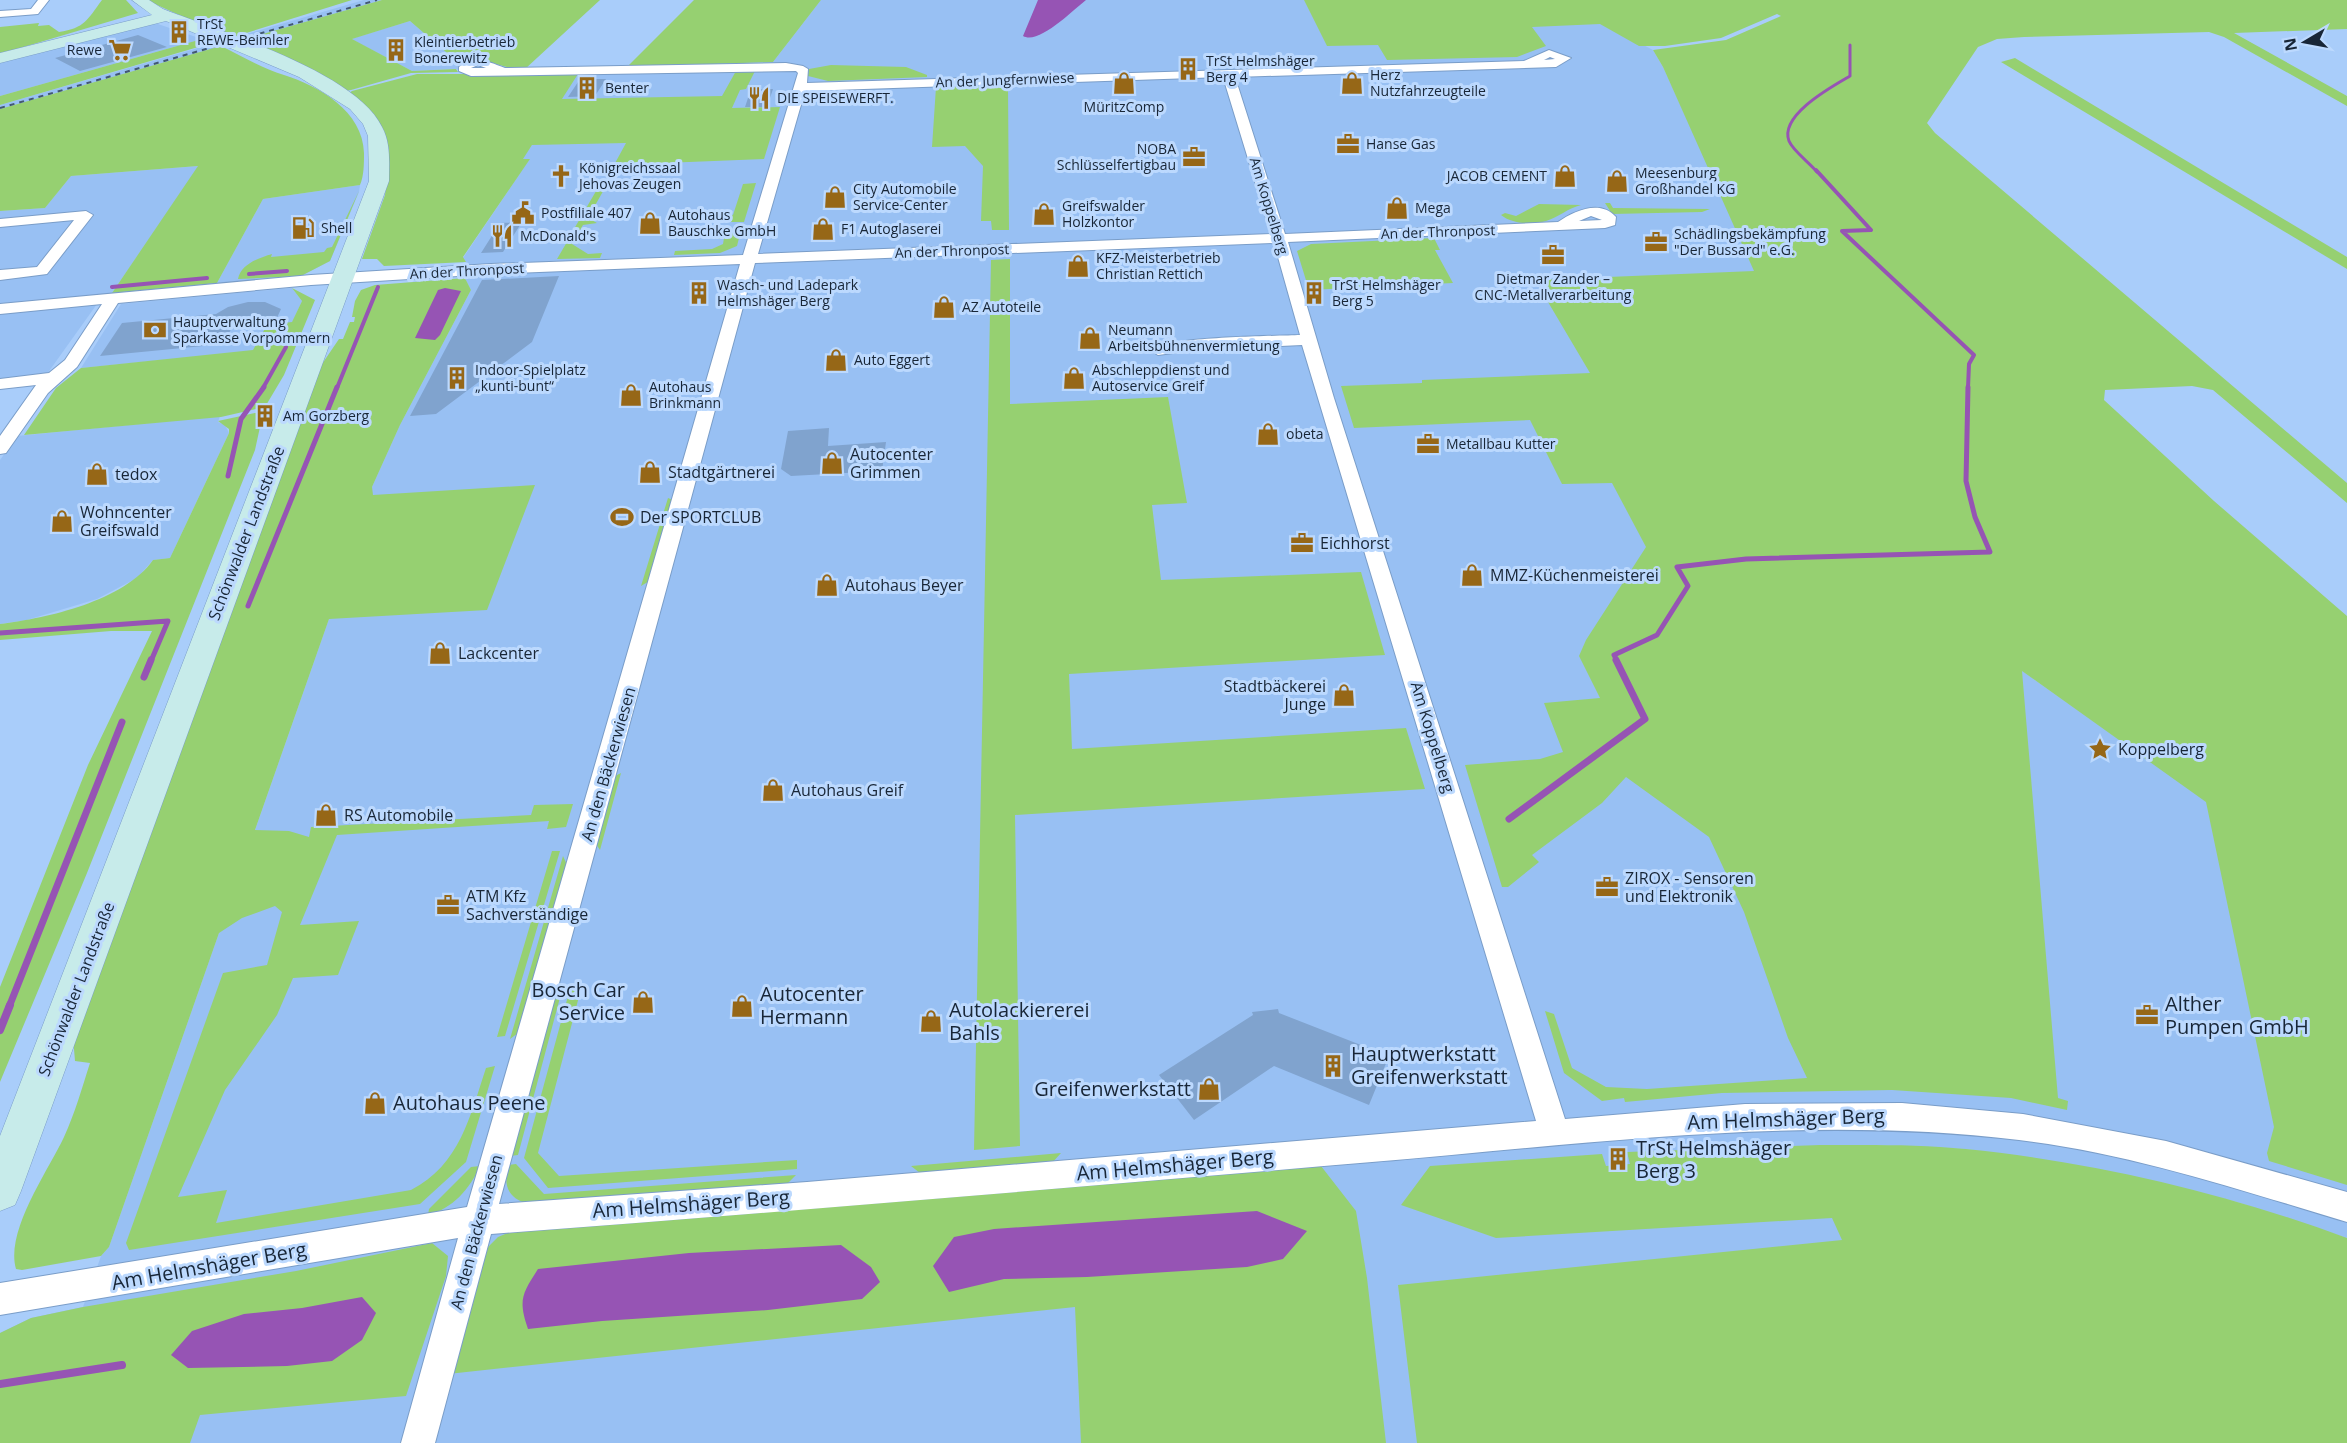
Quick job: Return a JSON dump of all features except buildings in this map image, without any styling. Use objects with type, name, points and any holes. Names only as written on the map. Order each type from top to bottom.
[{"type":"main road","name":"Schönwalder Landstraße","points":[[0,1191],[379,181],[380,151],[371,123],[357,106],[324,82],[162,14],[140,0]]},
{"type":"main road","points":[[0,58],[162,14]]},
{"type":"street","points":[[0,14],[34,12],[44,0]]},
{"type":"street","name":"An der Jungfernwiese","points":[[801,87],[1528,63]]},
{"type":"street","points":[[503,71],[793,67],[804,72],[801,87]]},
{"type":"street","name":"Am Koppelberg","points":[[1228,73],[1308,340],[1555,1134]]},
{"type":"street","name":"An den Bäckerwiesen","points":[[418,1443],[716,384],[749,259],[801,87]]},
{"type":"street","points":[[0,223],[86,215],[42,271],[0,275]]},
{"type":"street","name":"An der Thronpost","points":[[344,278],[1561,226]]},
{"type":"street","points":[[0,309],[344,278]]},
{"type":"street","points":[[0,449],[48,383],[71,363],[113,299]]},
{"type":"street","points":[[1158,350],[1195,345],[1308,340]]},
{"type":"street","points":[[0,384],[48,383]]},
{"type":"street","name":"Am Helmshäger Berg","points":[[0,1299],[480,1220],[1745,1117],[1902,1116],[2024,1127],[2145,1151],[2347,1207]]},
{"type":"shaded area","points":[[364,0],[382,0],[0,109],[0,105]]},
{"type":"shaded area","points":[[821,0],[1556,0],[1653,50],[1663,67],[1890,563],[2025,673],[2347,900],[2347,1238],[2237,1202],[2151,1181],[2050,1161],[1965,1149],[1874,1145],[1983,1443],[0,1443],[0,1333],[31,1318],[83,1307],[101,1256],[109,1247],[329,619],[372,487],[400,425],[471,290],[465,278],[457,278],[466,262],[463,258],[529,160],[522,159],[532,145],[471,75],[456,69],[412,71],[351,39],[410,21],[461,65],[486,60],[512,69],[752,64],[773,62]]},
{"type":"shaded area","points":[[1038,0],[1086,0],[1047,31],[1038,36],[1023,36]]},
{"type":"shaded area","points":[[155,23],[202,39],[0,96],[0,63]]},
{"type":"shaded area","points":[[199,166],[112,293],[97,304],[47,374],[0,379],[0,211],[45,208],[71,176]]},
{"type":"shaded area","points":[[360,185],[330,261],[301,276],[217,283],[263,199]]},
{"type":"shaded area","points":[[292,288],[302,301],[292,323],[254,351],[81,368],[121,304]]},
{"type":"shaded area","points":[[445,288],[461,291],[440,335],[435,340],[415,338],[438,290]]},
{"type":"shaded area","points":[[220,416],[218,422],[225,425],[229,433],[170,558],[153,560],[137,578],[97,599],[27,620],[0,624],[0,460],[17,436]]},
{"type":"shaded area","points":[[1257,1211],[1307,1231],[1283,1259],[1247,1267],[1087,1277],[1004,1279],[949,1292],[933,1266],[954,1237],[994,1229]]},
{"type":"shaded area","points":[[841,1245],[871,1267],[880,1282],[862,1299],[768,1310],[602,1321],[528,1329],[523,1311],[525,1291],[538,1269],[689,1253]]},
{"type":"shaded area","points":[[362,1297],[376,1313],[362,1340],[332,1361],[287,1366],[188,1368],[171,1355],[192,1331],[244,1314],[302,1308]]},
{"type":"green space","points":[[102,0],[126,0],[138,13],[0,54],[0,27],[39,23],[38,26],[49,25],[59,32],[68,30],[85,22]]},
{"type":"green space","points":[[146,0],[352,0],[230,38]]},
{"type":"green space","points":[[382,0],[600,0],[525,69],[481,61],[461,65],[410,21],[352,39],[412,71],[456,69],[458,72],[411,73],[345,91],[238,41]]},
{"type":"green space","points":[[694,0],[821,0],[773,62],[627,67]]},
{"type":"green space","points":[[1304,0],[2347,0],[2347,29],[2234,33],[2347,96],[2347,106],[2224,37],[2209,32],[2024,37],[1997,39],[1978,47],[1927,123],[1935,133],[2347,483],[2347,503],[2213,390],[2192,386],[2105,390],[2104,400],[2214,501],[2347,616],[2347,1185],[2269,1161],[2267,1153],[2274,1127],[2206,802],[2022,671],[2058,1098],[2068,1101],[2067,1110],[2011,1098],[1892,1090],[1722,1093],[1625,1102],[1624,1098],[1602,1101],[1564,1073],[1545,1011],[1554,1014],[1572,1068],[1606,1087],[1647,1089],[1807,1078],[1788,1038],[1744,912],[1709,837],[1626,777],[1602,803],[1532,855],[1539,862],[1508,887],[1502,887],[1465,765],[1540,759],[1563,752],[1544,703],[1600,698],[1579,656],[1586,640],[1646,547],[1612,483],[1562,484],[1530,420],[1354,428],[1341,386],[1590,373],[1535,280],[1754,271],[1663,67],[1653,50],[1726,40],[1781,16],[1777,14],[1721,38],[1665,46],[1639,46],[1600,24],[1532,27],[1546,46],[1517,57],[1387,60],[1378,45],[1327,46]]},
{"type":"green space","points":[[202,39],[212,43],[0,105],[0,96]]},
{"type":"green space","points":[[221,46],[311,86],[337,102],[356,125],[362,138],[364,166],[360,185],[263,199],[217,283],[112,293],[198,166],[71,176],[45,208],[0,211],[0,109]]},
{"type":"green space","points":[[2015,58],[2347,257],[2347,269],[2001,62]]},
{"type":"green space","points":[[831,65],[906,67],[927,75],[927,77],[828,81],[808,76],[809,69]]},
{"type":"green space","points":[[736,71],[755,71],[746,89],[740,90],[732,108],[780,107],[764,159],[614,165],[626,143],[532,145],[523,159],[530,159],[463,257],[466,262],[384,266],[377,259],[362,259],[385,195],[388,169],[349,93],[352,91],[417,74],[578,74],[562,99],[722,96]]},
{"type":"green space","points":[[1008,85],[1009,230],[992,230],[991,221],[981,221],[983,166],[965,146],[932,147],[936,87]]},
{"type":"green space","points":[[756,183],[744,222],[731,222],[732,218],[722,218],[733,215],[743,184]]},
{"type":"green space","points":[[599,186],[606,186],[588,218],[597,223],[583,225],[574,240],[567,241]]},
{"type":"green space","points":[[359,191],[330,261],[301,276],[238,279],[247,266],[272,254],[271,257],[324,252],[327,248],[332,247]]},
{"type":"green space","points":[[1605,203],[1610,203],[1613,208],[1710,209],[1702,212],[1612,214]]},
{"type":"green space","points":[[1539,204],[1581,205],[1546,221],[1535,223],[1516,222],[1501,215],[1505,213],[1516,216]]},
{"type":"green space","points":[[741,230],[737,246],[720,253],[674,255],[675,251],[712,249],[723,244],[724,238],[715,239],[715,236],[726,236],[727,231]]},
{"type":"green space","points":[[1434,238],[1440,250],[1435,250],[1453,283],[1309,290],[1297,251],[1311,244]]},
{"type":"green space","points":[[567,242],[573,242],[572,244],[588,254],[602,253],[600,258],[557,259]]},
{"type":"green space","points":[[1010,259],[1010,404],[1168,397],[1187,503],[1152,505],[1161,580],[1361,572],[1385,655],[1069,674],[1072,749],[1406,728],[1425,789],[1015,815],[1020,1146],[974,1150],[991,260]]},
{"type":"green space","points":[[465,278],[471,290],[400,425],[372,487],[373,495],[535,485],[487,610],[329,619],[255,830],[289,831],[309,837],[311,827],[531,815],[534,805],[573,804],[566,827],[547,829],[549,821],[337,835],[300,925],[359,921],[338,975],[293,978],[277,1015],[225,1090],[178,1197],[227,1190],[216,1223],[411,1190],[428,1180],[452,1153],[468,1121],[486,1068],[495,1066],[466,1162],[420,1204],[129,1250],[126,1243],[223,973],[267,965],[282,912],[275,906],[242,918],[219,933],[109,1247],[101,1256],[22,1270],[16,1269],[14,1254],[22,1220],[68,1128],[90,1063],[75,1061],[73,1037],[322,364],[339,339],[343,339],[350,322],[354,322],[355,317],[352,317],[355,301],[361,290],[375,285]]},
{"type":"green space","points":[[292,288],[315,300],[284,375],[265,407],[221,417],[24,435],[56,388],[81,368],[253,350],[267,325],[292,322],[302,301]]},
{"type":"green space","points":[[263,413],[255,450],[87,873],[0,1082],[0,987],[88,765],[152,631],[111,631],[0,640],[0,624],[62,612],[105,597],[140,574],[153,560],[170,558],[229,433],[229,429],[218,421]]},
{"type":"green space","points":[[668,498],[673,500],[651,580],[641,586]]},
{"type":"green space","points":[[621,773],[600,850],[594,841],[611,778]]},
{"type":"green space","points":[[552,851],[560,851],[505,1036],[497,1037]]},
{"type":"green space","points":[[563,856],[568,867],[522,1030],[510,1039]]},
{"type":"green space","points":[[571,985],[582,985],[538,1153],[559,1176],[797,1160],[797,1169],[548,1188],[524,1158]]},
{"type":"green space","points":[[562,990],[518,1155],[510,1156],[554,996]]},
{"type":"green space","points":[[1820,1145],[1948,1147],[2063,1162],[2207,1193],[2347,1238],[2347,1443],[1417,1443],[1398,1285],[1842,1240],[1832,1218],[1496,1238],[1401,1205],[1430,1166],[1602,1154],[1606,1166],[1630,1164],[1627,1152]]},
{"type":"green space","points":[[1061,1153],[1052,1163],[920,1173],[911,1166]]},
{"type":"green space","points":[[516,1164],[544,1194],[796,1175],[786,1185],[531,1205],[512,1196],[507,1186],[508,1165]]},
{"type":"green space","points":[[480,1166],[471,1183],[459,1197],[445,1208],[428,1215],[429,1209],[471,1167]]},
{"type":"green space","points":[[1321,1166],[1356,1211],[1367,1278],[1386,1443],[1081,1443],[1075,1307],[448,1374],[486,1249],[498,1237],[520,1228]]},
{"type":"green space","points":[[432,1243],[448,1256],[446,1276],[406,1396],[200,1415],[190,1443],[0,1443],[0,1333],[31,1318],[296,1271]]},
{"type":"waterway","points":[[1817,172],[1791,145],[1788,131],[1792,121],[1809,102],[1850,76],[1850,45]]},
{"type":"waterway","points":[[1816,170],[1871,230],[1842,231],[1974,355],[1969,364],[1968,388]]},
{"type":"waterway","points":[[249,274],[287,271]]},
{"type":"waterway","points":[[112,287],[207,278]]},
{"type":"waterway","points":[[337,388],[378,287]]},
{"type":"waterway","points":[[263,388],[286,347]]},
{"type":"waterway","points":[[228,476],[241,419],[264,387]]},
{"type":"waterway","points":[[248,606],[337,387]]},
{"type":"waterway","points":[[1617,661],[1614,655],[1657,635],[1688,586],[1677,567],[1746,559],[1990,552],[1975,517],[1966,481],[1968,387]]},
{"type":"waterway","points":[[0,633],[168,621],[151,661]]},
{"type":"waterway","points":[[144,677],[151,660]]},
{"type":"waterway","points":[[1509,819],[1645,719],[1616,660]]},
{"type":"waterway","points":[[9,1007],[122,722]]},
{"type":"waterway","points":[[0,1030],[10,1005]]},
{"type":"waterway","points":[[0,1384],[122,1365]]},
{"type":"railway","points":[[0,108],[377,0]]},
{"type":"place","name":"TrSt REWE-Beimler","points":[[179,32]]},
{"type":"place","name":"Rewe","points":[[120,50]]},
{"type":"place","name":"Kleintierbetrieb Bonerewitz","points":[[396,50]]},
{"type":"place","name":"TrSt Helmshäger Berg 4","points":[[1188,69]]},
{"type":"place","name":"MüritzComp","points":[[1124,83]]},
{"type":"place","name":"Herz Nutzfahrzeugteile","points":[[1352,83]]},
{"type":"place","name":"Benter","points":[[587,88]]},
{"type":"place","name":"DIE SPEISEWERFT.","points":[[759,98]]},
{"type":"place","name":"Hanse Gas","points":[[1348,144]]},
{"type":"place","name":"NOBA Schlüsselfertigbau","points":[[1194,157]]},
{"type":"place","name":"Königreichssaal Jehovas Zeugen","points":[[561,176]]},
{"type":"place","name":"JACOB CEMENT","points":[[1565,176]]},
{"type":"place","name":"Meesenburg Großhandel KG","points":[[1617,181]]},
{"type":"place","name":"City Automobile Service-Center","points":[[835,197]]},
{"type":"place","name":"Mega","points":[[1397,208]]},
{"type":"place","name":"Postfiliale 407","points":[[523,213]]},
{"type":"place","name":"Greifswalder Holzkontor","points":[[1044,214]]},
{"type":"place","name":"Autohaus Bauschke GmbH","points":[[650,223]]},
{"type":"place","name":"Shell","points":[[303,228]]},
{"type":"place","name":"F1 Autoglaserei","points":[[823,229]]},
{"type":"place","name":"McDonald's","points":[[502,236]]},
{"type":"place","name":"Schädlingsbekämpfung \"Der Bussard\" e.G.","points":[[1656,242]]},
{"type":"place","name":"Dietmar Zander – CNC-Metallverarbeitung","points":[[1553,255]]},
{"type":"place","name":"KFZ-Meisterbetrieb Christian Rettich","points":[[1078,266]]},
{"type":"place","name":"Wasch- und Ladepark Helmshäger Berg","points":[[699,293]]},
{"type":"place","name":"TrSt Helmshäger Berg 5","points":[[1314,293]]},
{"type":"place","name":"AZ Autoteile","points":[[944,307]]},
{"type":"place","name":"Hauptverwaltung Sparkasse Vorpommern","points":[[155,330]]},
{"type":"place","name":"Neumann Arbeitsbühnenvermietung","points":[[1090,338]]},
{"type":"place","name":"Auto Eggert","points":[[836,360]]},
{"type":"place","name":"Indoor-Spielplatz „kunti-bunt“","points":[[457,378]]},
{"type":"place","name":"Abschleppdienst und Autoservice Greif","points":[[1074,378]]},
{"type":"place","name":"Autohaus Brinkmann","points":[[631,395]]},
{"type":"place","name":"Am Gorzberg","points":[[265,416]]},
{"type":"place","name":"obeta","points":[[1268,434]]},
{"type":"place","name":"Metallbau Kutter","points":[[1428,444]]},
{"type":"place","name":"Autocenter Grimmen","points":[[832,463]]},
{"type":"place","name":"Stadtgärtnerei","points":[[650,472]]},
{"type":"place","name":"tedox","points":[[97,474]]},
{"type":"place","name":"Der SPORTCLUB","points":[[622,517]]},
{"type":"place","name":"Wohncenter Greifswald","points":[[62,521]]},
{"type":"place","name":"Eichhorst","points":[[1302,543]]},
{"type":"place","name":"MMZ-Küchenmeisterei","points":[[1472,575]]},
{"type":"place","name":"Autohaus Beyer","points":[[827,585]]},
{"type":"place","name":"Lackcenter","points":[[440,653]]},
{"type":"place","name":"Stadtbäckerei Junge","points":[[1344,695]]},
{"type":"place","name":"Koppelberg","points":[[2100,749]]},
{"type":"place","name":"Autohaus Greif","points":[[773,790]]},
{"type":"place","name":"RS Automobile","points":[[326,815]]},
{"type":"place","name":"ZIROX - Sensoren und Elektronik","points":[[1607,887]]},
{"type":"place","name":"ATM Kfz Sachverständige","points":[[448,905]]},
{"type":"place","name":"Bosch Car Service","points":[[643,1002]]},
{"type":"place","name":"Autocenter Hermann","points":[[742,1006]]},
{"type":"place","name":"Alther Pumpen GmbH","points":[[2147,1015]]},
{"type":"place","name":"Autolackiererei Bahls","points":[[931,1021]]},
{"type":"place","name":"Hauptwerkstatt Greifenwerkstatt","points":[[1333,1066]]},
{"type":"place","name":"Greifenwerkstatt","points":[[1209,1089]]},
{"type":"place","name":"Autohaus Peene","points":[[375,1103]]},
{"type":"place","name":"TrSt Helmshäger Berg 3","points":[[1618,1159]]}]
